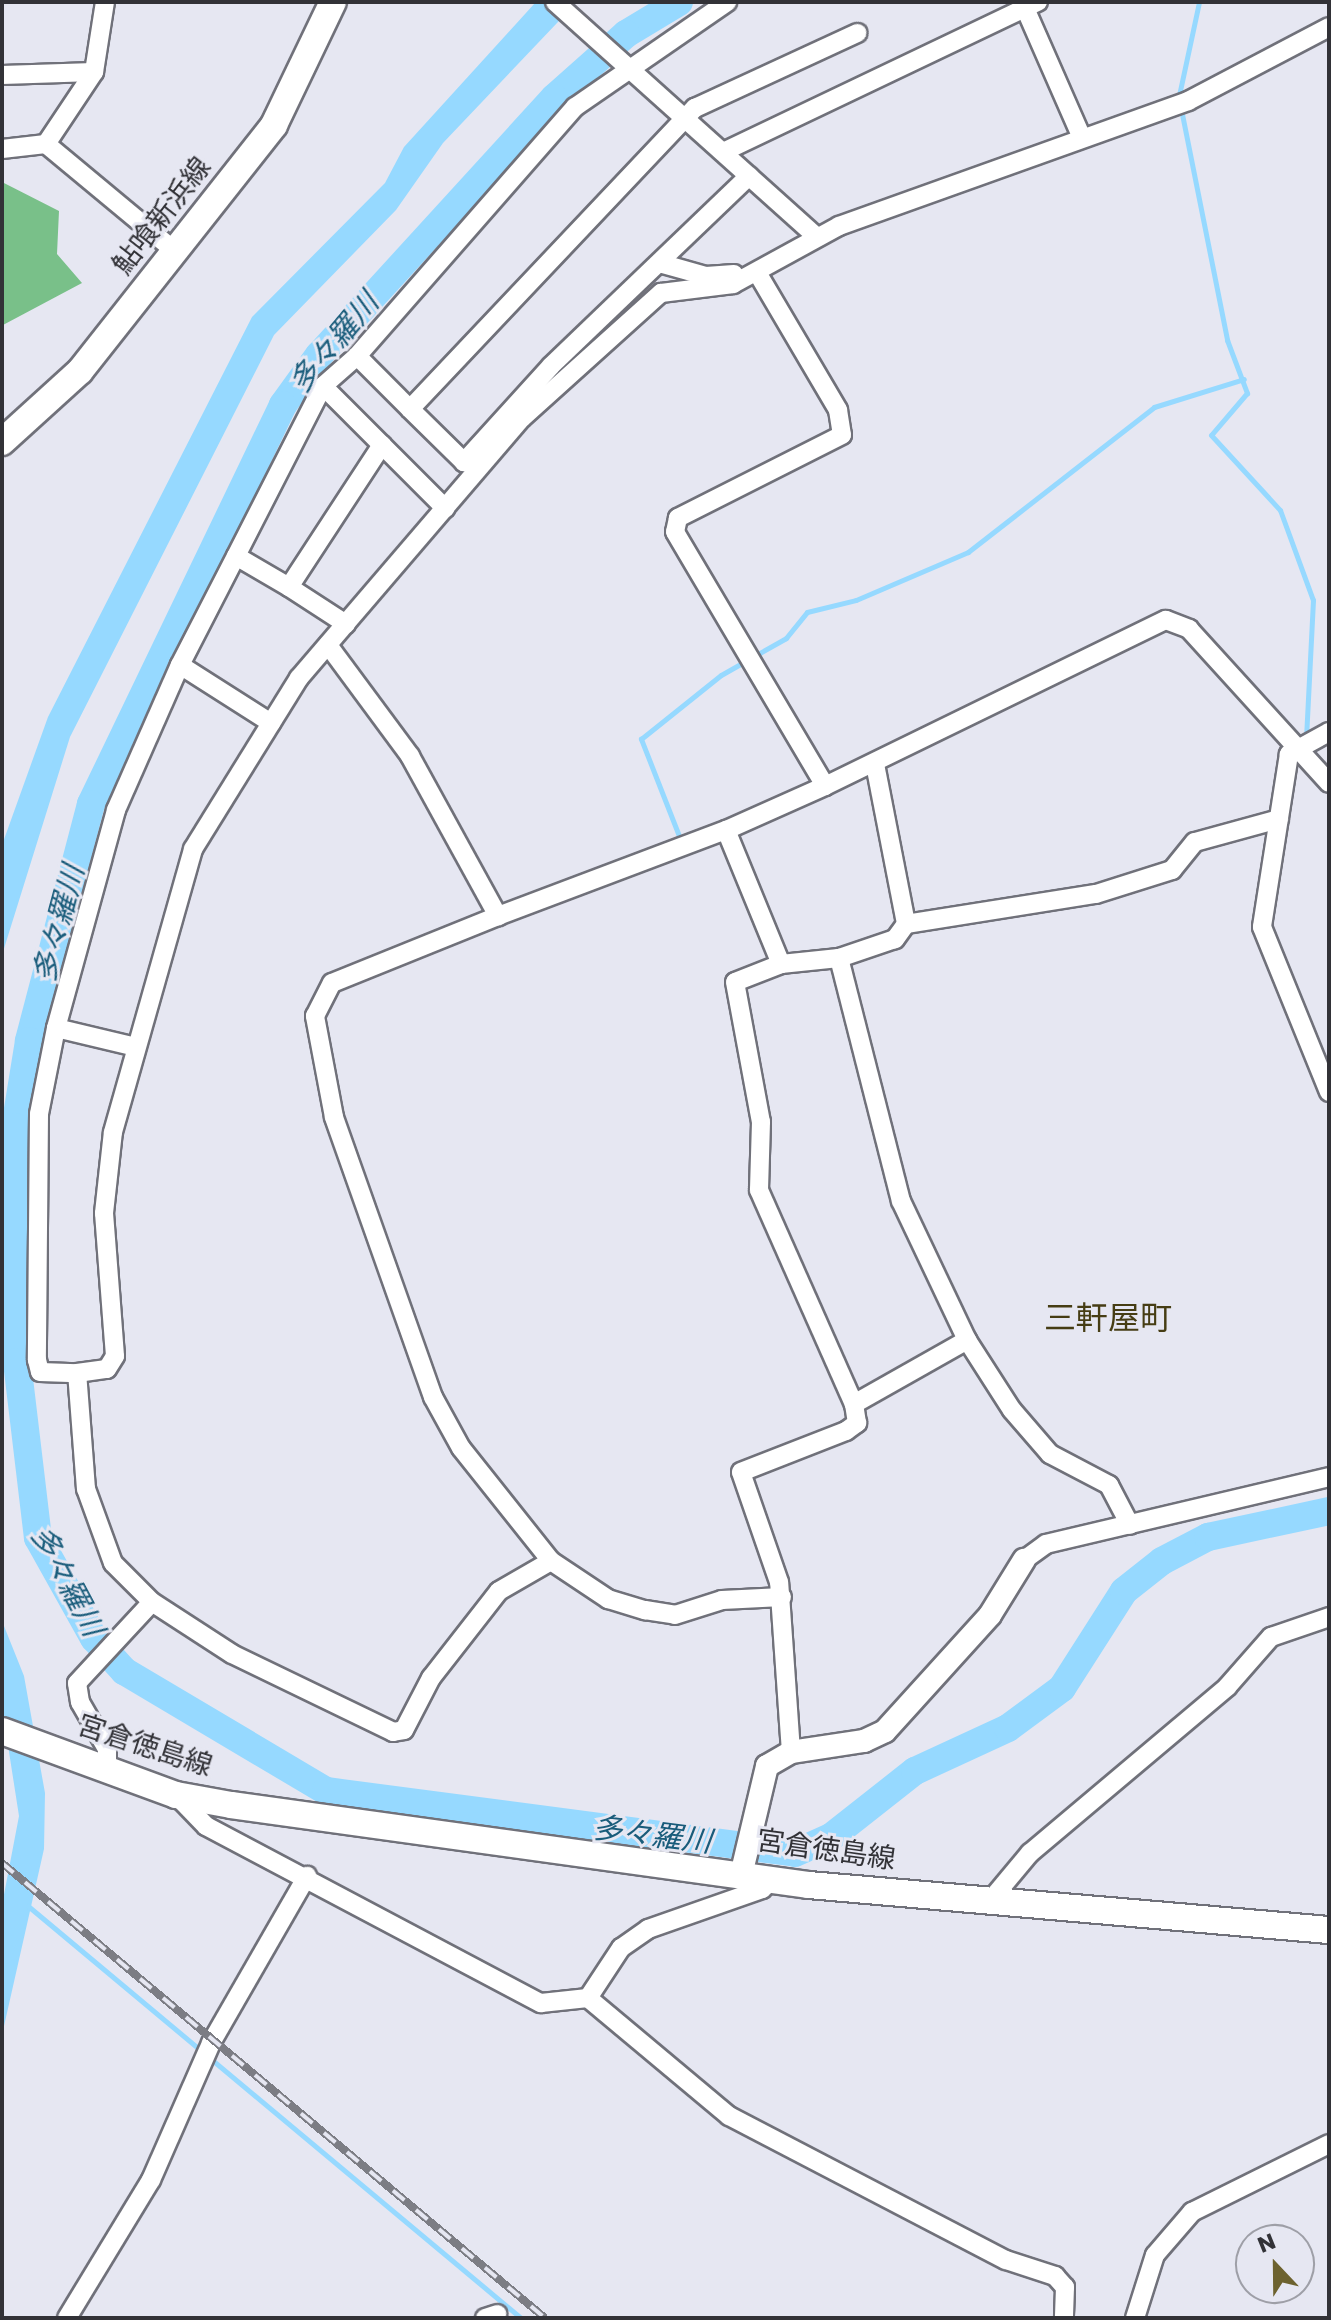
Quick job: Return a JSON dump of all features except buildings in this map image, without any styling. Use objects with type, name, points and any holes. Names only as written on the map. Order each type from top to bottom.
[{"type":"main road","name":"鮎喰新浜線","points":[[2,442],[80,371],[274,125],[333,2]]},
{"type":"main road","name":"宮倉徳島線","points":[[4,1731],[107,1772],[176,1795],[743,1867],[773,1879],[989,1902],[1329,1930]]},
{"type":"street","points":[[46,144],[94,72],[105,2]]},
{"type":"street","points":[[555,2],[813,234]]},
{"type":"street","points":[[727,2],[623,63],[543,140],[357,356],[323,386],[180,665],[112,823],[56,1028],[39,1114],[37,1360],[40,1372],[77,1373],[107,1369],[115,1356],[104,1213],[116,1116],[193,849],[271,723],[328,645],[531,408],[649,301],[758,274],[813,234]]},
{"type":"street","points":[[723,152],[1031,5],[1082,138]]},
{"type":"street","points":[[663,264],[725,277],[813,234],[1188,101],[1329,27]]},
{"type":"street","points":[[410,409],[695,108],[857,33]]},
{"type":"street","points":[[2,75],[94,72]]},
{"type":"street","points":[[2,149],[46,144],[175,251]]},
{"type":"street","points":[[357,356],[464,462],[551,366],[663,264],[749,176]]},
{"type":"street","points":[[758,274],[838,410],[842,435],[678,518],[675,532],[825,786]]},
{"type":"street","points":[[323,386],[445,508]]},
{"type":"street","points":[[289,587],[382,445]]},
{"type":"street","points":[[236,556],[346,624]]},
{"type":"street","points":[[782,1597],[722,1600],[675,1615],[608,1599],[551,1561],[461,1448],[433,1397],[334,1117],[315,1016],[332,983],[726,830],[875,764],[1166,620],[1189,629],[1329,783]]},
{"type":"street","points":[[328,645],[410,756],[498,916]]},
{"type":"street","points":[[180,665],[271,723]]},
{"type":"street","points":[[1294,746],[1329,732]]},
{"type":"street","points":[[1294,746],[1262,927],[1329,1092]]},
{"type":"street","points":[[875,764],[906,924]]},
{"type":"street","points":[[791,1752],[782,1597],[741,1472],[846,1431],[857,1423],[854,1404],[759,1190],[761,1122],[735,982],[781,964],[839,958],[895,939],[906,924],[1096,894],[1172,870],[1195,842],[1279,819]]},
{"type":"street","points":[[726,830],[781,964]]},
{"type":"street","points":[[839,958],[901,1201],[967,1340],[1029,1432],[1065,1464],[1099,1476],[1130,1525]]},
{"type":"street","points":[[56,1028],[136,1047]]},
{"type":"street","points":[[854,1404],[967,1340]]},
{"type":"street","points":[[77,1373],[95,1518],[121,1577],[152,1602],[232,1654],[393,1732],[404,1730],[431,1678],[499,1591],[551,1561]]},
{"type":"street","points":[[743,1867],[767,1766],[791,1752],[864,1741],[885,1731],[990,1615],[1024,1560],[1046,1544],[1329,1477]]},
{"type":"street","points":[[107,1772],[107,1749],[76,1692],[93,1663],[152,1602]]},
{"type":"street","points":[[989,1902],[1030,1853],[1227,1687],[1271,1637],[1329,1617]]},
{"type":"street","points":[[176,1795],[206,1826],[307,1876],[541,2003],[588,1998],[729,2116],[1006,2260],[1055,2276],[1065,2287],[1064,2318]]},
{"type":"street","points":[[67,2318],[151,2180],[223,2024],[307,1876]]},
{"type":"street","points":[[588,1998],[621,1948],[648,1929],[762,1889],[773,1879]]},
{"type":"street","points":[[1135,2318],[1155,2255],[1192,2212],[1329,2144]]},
{"type":"green space","points":[[2,182],[59,211],[57,254],[82,283],[3,325]]},
{"type":"water","points":[[577,2],[443,143],[396,210],[274,335],[70,737],[2,955],[2,845],[48,717],[252,317],[385,183],[404,147],[535,3]]},
{"type":"water","points":[[2,1621],[24,1676],[45,1793],[44,1849],[2,2035],[2,1905],[19,1816],[2,1707]]},
{"type":"waterway","name":"多々羅川","points":[[679,2],[626,34],[554,98],[319,355],[283,405],[91,804],[29,1041],[15,1127],[17,1362],[38,1538],[94,1638],[124,1671],[326,1791],[795,1853],[831,1837],[915,1771],[1008,1728],[1062,1688],[1124,1591],[1162,1561],[1208,1537],[1329,1511]]},
{"type":"waterway","points":[[1178,100],[1199,2]]},
{"type":"waterway","points":[[1181,109],[1227,340],[1247,393],[1211,435],[1280,510],[1313,600],[1306,740]]},
{"type":"waterway","points":[[681,841],[641,739],[721,675],[786,638],[807,612],[856,600],[968,552],[1154,407],[1244,379]]},
{"type":"waterway","points":[[28,1906],[521,2318]]},
{"type":"railway","points":[[2,1863],[545,2318]]},
{"type":"district","name":"三軒屋町","points":[[1108,1318]]}]
